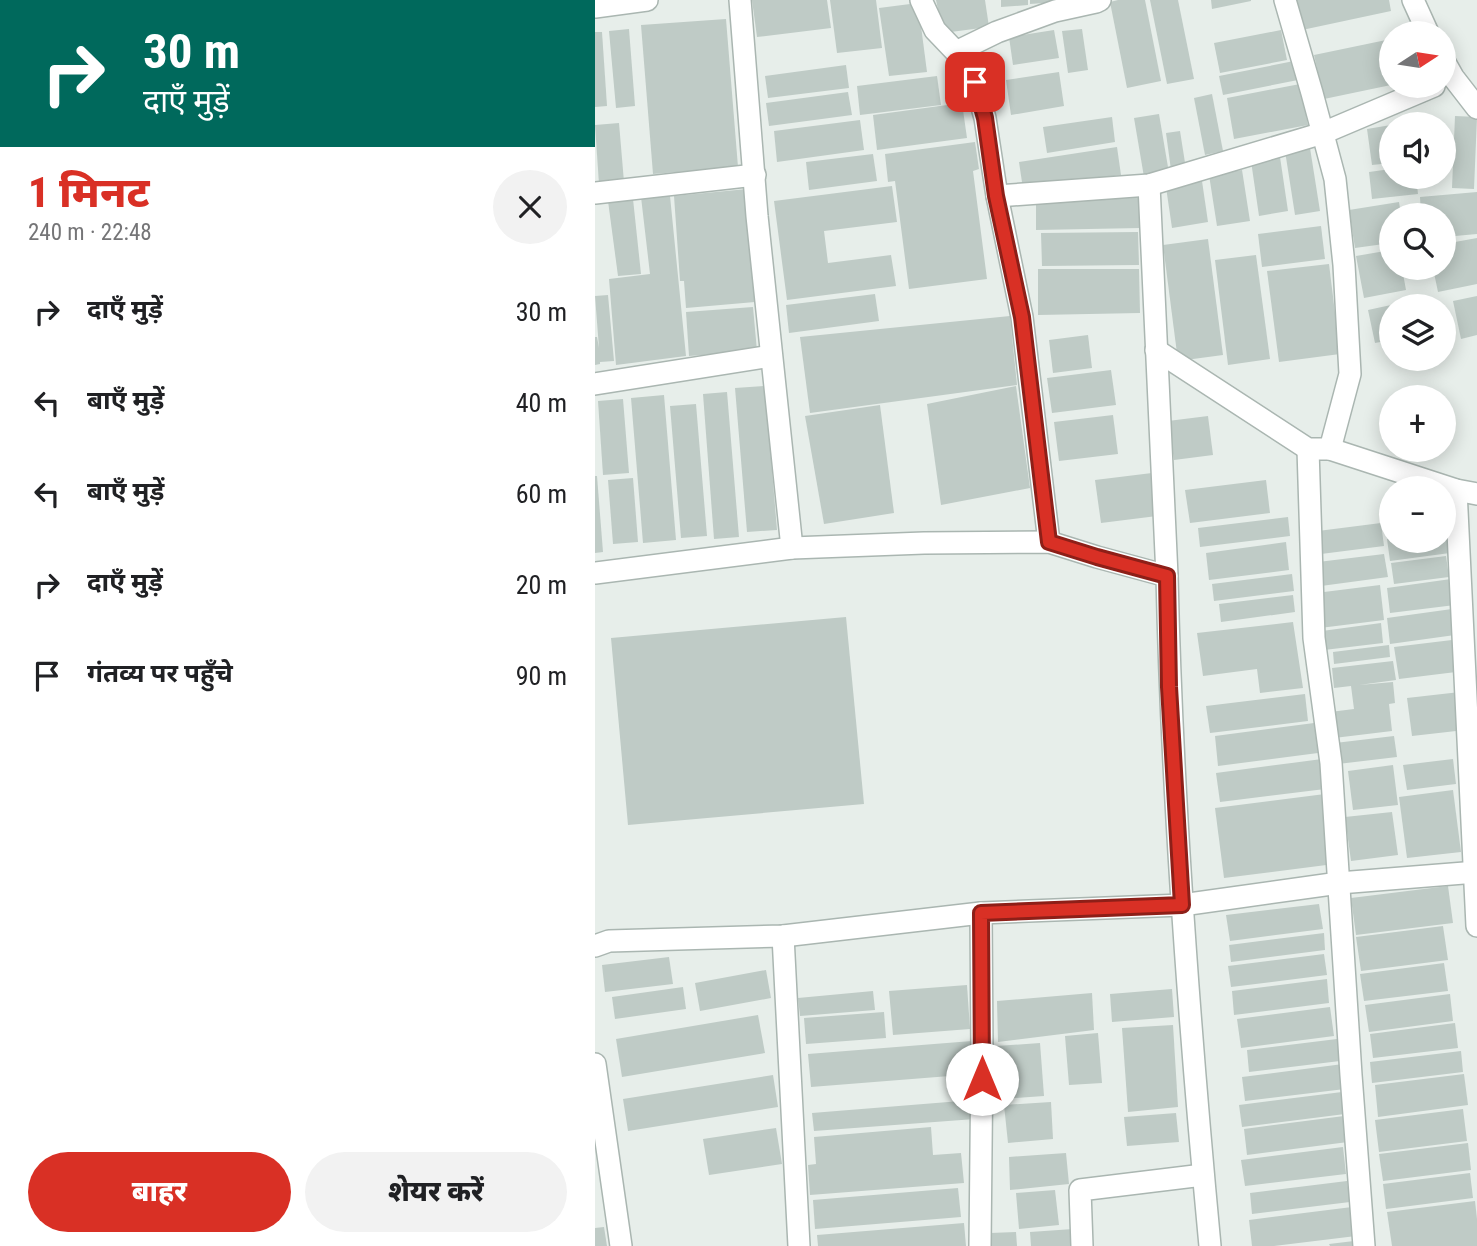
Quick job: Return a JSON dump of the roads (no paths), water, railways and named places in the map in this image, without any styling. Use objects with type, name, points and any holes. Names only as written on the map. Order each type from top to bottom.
[{"type":"street","points":[[595,7],[647,0]]},
{"type":"street","points":[[740,0],[757,216],[792,548]]},
{"type":"street","points":[[921,0],[935,30],[956,52],[975,82],[985,118],[996,196],[1022,317],[1049,542]]},
{"type":"street","points":[[956,52],[997,32],[1055,11],[1100,0]]},
{"type":"street","points":[[1285,0],[1335,179],[1343,253],[1350,374],[1319,449],[1314,638],[1331,763],[1364,1246]]},
{"type":"street","points":[[1413,0],[1423,21]]},
{"type":"street","points":[[1456,88],[1477,108]]},
{"type":"street","points":[[996,196],[1149,185],[1323,133],[1397,98]]},
{"type":"street","points":[[595,193],[755,175]]},
{"type":"street","points":[[1149,185],[1167,576],[1169,687],[1182,905],[1210,1246]]},
{"type":"street","points":[[1156,350],[1319,449],[1467,492],[1477,926]]},
{"type":"street","points":[[595,384],[771,356]]},
{"type":"street","points":[[595,573],[792,548],[1049,542],[1167,576]]},
{"type":"street","points":[[595,946],[609,941],[783,936],[981,913],[1182,905],[1339,883],[1476,872]]},
{"type":"street","points":[[980,1246],[981,913]]},
{"type":"street","points":[[783,936],[799,1246]]},
{"type":"street","points":[[595,1064],[621,1246]]},
{"type":"street","points":[[1082,1246],[1080,1190],[1203,1175]]}]
